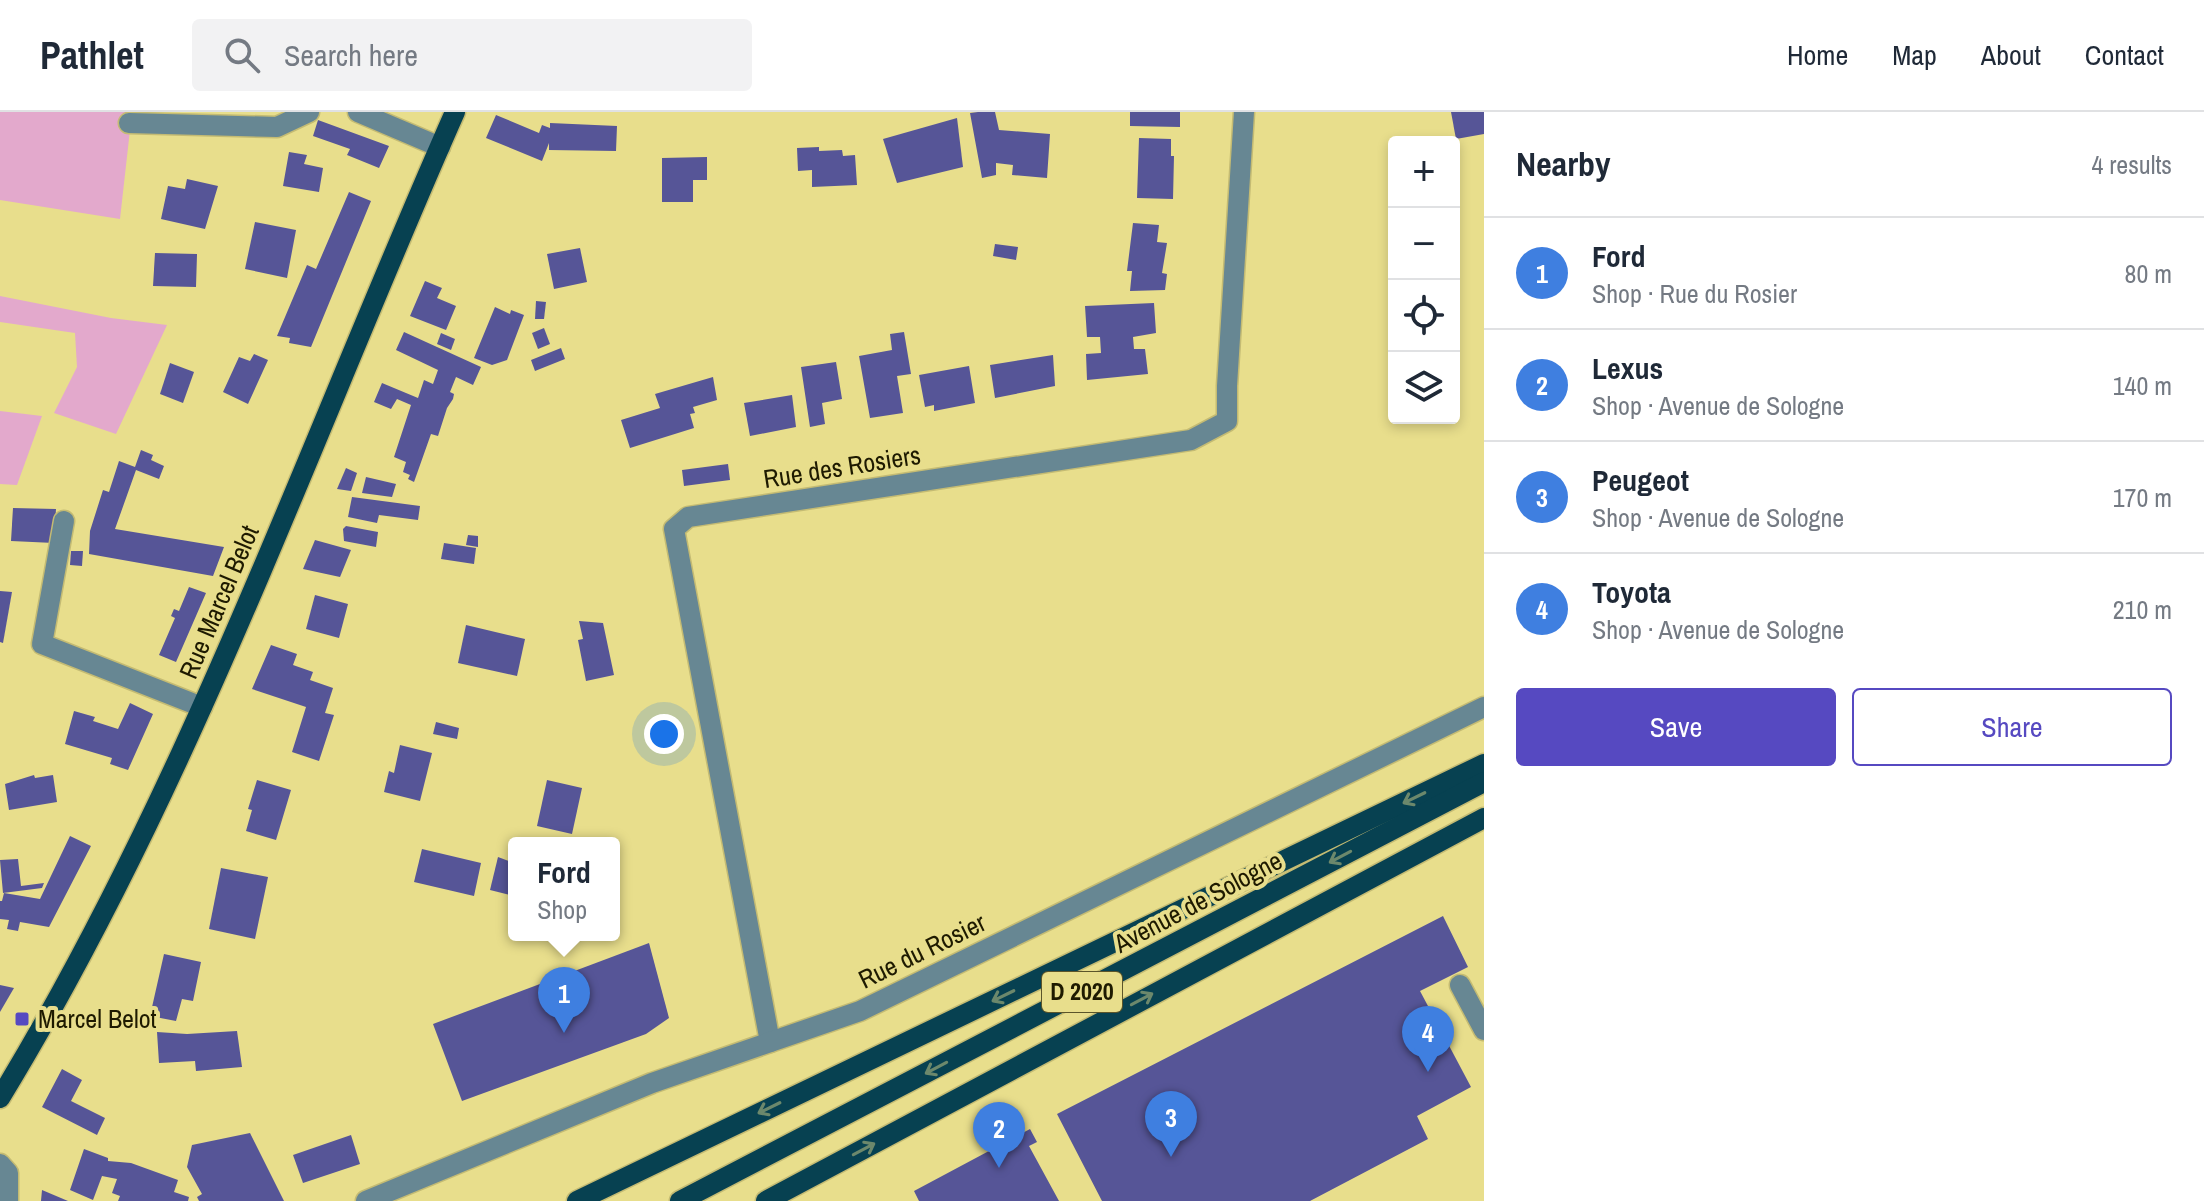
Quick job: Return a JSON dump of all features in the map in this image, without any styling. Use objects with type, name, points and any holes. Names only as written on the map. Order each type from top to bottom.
[{"type":"main road","name":"Rue Marcel Belot","points":[[0,1098],[125,871],[202,707],[455,112]]},
{"type":"main road","points":[[578,1200],[1484,764]]},
{"type":"main road","name":"Avenue de Sologne","points":[[680,1201],[1484,782]]},
{"type":"main road","points":[[1241,945],[1484,818]]},
{"type":"main road","points":[[1241,945],[1484,832]]},
{"type":"main road","name":"D 2020","points":[[769,1201],[1241,945]]},
{"type":"street","points":[[129,123],[277,127],[309,112]]},
{"type":"street","points":[[358,112],[440,147]]},
{"type":"street","name":"Rue des Rosiers","points":[[770,1042],[674,529],[688,517],[1191,440],[1227,421],[1244,112]]},
{"type":"street","points":[[64,521],[42,644],[202,707]]},
{"type":"street","name":"Rue du Rosier","points":[[366,1201],[652,1083],[860,1011],[1484,707]]},
{"type":"street","points":[[1460,985],[1484,1030]]},
{"type":"street","points":[[0,1164],[8,1173],[8,1201]]},
{"type":"shaded area","points":[[0,112],[132,112],[120,219],[0,200]]},
{"type":"shaded area","points":[[0,296],[111,318],[167,325],[116,434],[54,413],[77,367],[75,333],[0,322]]},
{"type":"shaded area","points":[[0,411],[42,416],[17,485],[0,484]]},
{"type":"building","points":[[995,112],[999,130],[1050,134],[1047,178],[1012,175],[1013,165],[996,163],[996,175],[982,178],[970,113]]},
{"type":"building","points":[[1130,112],[1180,112],[1180,127],[1130,126]]},
{"type":"building","points":[[1451,112],[1484,112],[1484,134],[1460,138],[1455,136]]},
{"type":"building","points":[[496,115],[539,133],[542,125],[550,128],[550,123],[617,126],[616,151],[549,150],[549,143],[542,161],[486,138]]},
{"type":"building","points":[[957,118],[963,167],[897,183],[883,139]]},
{"type":"building","points":[[318,120],[389,146],[379,168],[347,155],[350,149],[313,136]]},
{"type":"building","points":[[1139,138],[1171,139],[1171,156],[1174,156],[1173,199],[1137,198]]},
{"type":"building","points":[[819,147],[819,151],[842,150],[843,156],[855,155],[857,185],[812,187],[812,170],[798,171],[797,148]]},
{"type":"building","points":[[289,152],[307,155],[304,164],[323,168],[319,192],[283,186]]},
{"type":"building","points":[[707,157],[707,180],[693,180],[693,202],[662,202],[662,158]]},
{"type":"building","points":[[187,179],[218,186],[205,229],[161,219],[168,186],[185,189]]},
{"type":"building","points":[[349,192],[371,201],[311,347],[289,343],[290,338],[277,336],[307,265],[316,269]]},
{"type":"building","points":[[255,222],[296,230],[287,278],[245,269]]},
{"type":"building","points":[[1133,223],[1159,225],[1157,242],[1167,243],[1162,273],[1167,274],[1165,290],[1130,291],[1132,271],[1127,271]]},
{"type":"building","points":[[995,244],[1018,247],[1016,260],[993,256]]},
{"type":"building","points":[[580,248],[587,282],[554,289],[547,254]]},
{"type":"building","points":[[155,253],[197,254],[196,287],[153,286]]},
{"type":"building","points":[[425,281],[442,288],[437,298],[456,306],[446,330],[410,316]]},
{"type":"building","points":[[536,301],[546,302],[544,319],[535,319]]},
{"type":"building","points":[[1154,303],[1156,333],[1133,337],[1134,349],[1145,349],[1148,374],[1087,380],[1086,354],[1101,353],[1100,337],[1087,337],[1085,306]]},
{"type":"building","points":[[495,307],[510,314],[511,310],[524,315],[507,360],[492,365],[474,358]]},
{"type":"building","points":[[544,328],[550,344],[538,349],[532,333]]},
{"type":"building","points":[[404,332],[481,367],[473,385],[456,377],[450,392],[454,394],[453,399],[438,436],[431,434],[414,482],[408,479],[410,475],[403,472],[406,462],[394,457],[411,405],[397,399],[391,409],[374,402],[382,383],[418,398],[424,380],[433,384],[438,370],[396,350]]},
{"type":"building","points":[[904,332],[911,374],[897,376],[903,413],[870,418],[859,356],[892,350],[890,334]]},
{"type":"building","points":[[441,333],[455,339],[451,350],[437,344]]},
{"type":"building","points":[[561,348],[565,359],[535,371],[531,360]]},
{"type":"building","points":[[254,354],[268,360],[248,404],[223,392],[239,357],[250,361]]},
{"type":"building","points":[[1053,355],[1055,386],[995,398],[990,365]]},
{"type":"building","points":[[836,362],[842,399],[822,403],[825,424],[810,427],[801,367]]},
{"type":"building","points":[[170,363],[194,372],[183,403],[160,394]]},
{"type":"building","points":[[969,366],[975,403],[934,411],[934,405],[925,407],[919,375]]},
{"type":"building","points":[[713,377],[717,400],[693,407],[695,413],[690,414],[694,428],[630,448],[621,420],[660,408],[655,394]]},
{"type":"building","points":[[792,395],[796,427],[750,436],[744,403]]},
{"type":"building","points":[[141,450],[153,455],[151,460],[164,466],[159,479],[136,470],[115,529],[224,547],[213,576],[89,554],[90,531],[103,490],[109,492],[119,461],[135,467]]},
{"type":"building","points":[[728,464],[730,480],[684,486],[682,470]]},
{"type":"building","points":[[346,468],[357,473],[351,491],[337,489]]},
{"type":"building","points":[[366,477],[396,484],[392,497],[362,493]]},
{"type":"building","points":[[352,497],[420,506],[418,520],[379,515],[377,523],[348,517]]},
{"type":"building","points":[[13,508],[56,509],[54,543],[11,541]]},
{"type":"building","points":[[346,526],[378,532],[376,547],[344,541],[343,529]]},
{"type":"building","points":[[468,535],[478,536],[478,547],[466,545]]},
{"type":"building","points":[[315,540],[351,550],[340,577],[303,569]]},
{"type":"building","points":[[444,543],[476,548],[474,564],[441,559]]},
{"type":"building","points":[[71,551],[83,551],[82,566],[70,565]]},
{"type":"building","points":[[189,587],[206,593],[176,662],[159,655],[175,618],[171,616],[174,609],[179,611]]},
{"type":"building","points":[[0,591],[12,592],[3,643],[0,642]]},
{"type":"building","points":[[315,595],[348,604],[339,638],[306,629]]},
{"type":"building","points":[[579,621],[603,623],[614,675],[586,681],[578,640],[583,639]]},
{"type":"building","points":[[466,625],[525,639],[517,676],[458,663]]},
{"type":"building","points":[[271,645],[297,654],[293,665],[313,672],[310,680],[333,688],[325,713],[334,715],[319,761],[292,752],[306,707],[252,689]]},
{"type":"building","points":[[130,703],[153,714],[128,770],[110,764],[112,758],[65,744],[74,711],[118,729]]},
{"type":"building","points":[[436,722],[459,728],[457,739],[433,734]]},
{"type":"building","points":[[400,745],[432,753],[420,801],[384,792],[389,771],[394,773]]},
{"type":"building","points":[[34,775],[35,778],[53,775],[57,802],[9,810],[5,784]]},
{"type":"building","points":[[257,780],[291,790],[276,840],[246,831],[252,810],[248,809]]},
{"type":"building","points":[[547,780],[582,788],[572,834],[537,826]]},
{"type":"building","points":[[70,836],[91,846],[49,927],[20,922],[18,931],[7,929],[9,920],[0,919],[0,901],[4,893],[40,899]]},
{"type":"building","points":[[422,849],[481,863],[474,896],[414,882]]},
{"type":"building","points":[[498,857],[508,861],[508,894],[490,890]]},
{"type":"building","points":[[18,859],[21,886],[44,883],[42,888],[3,893],[0,860]]},
{"type":"building","points":[[221,868],[268,877],[255,939],[209,929]]},
{"type":"building","points":[[1443,916],[1468,967],[1420,991],[1471,1087],[1417,1116],[1428,1139],[1310,1201],[1102,1201],[1057,1114]]},
{"type":"building","points":[[649,943],[669,1018],[646,1034],[462,1101],[433,1024]]},
{"type":"building","points":[[164,954],[201,962],[193,1001],[182,999],[176,1021],[150,1016]]},
{"type":"building","points":[[0,985],[14,988],[0,1012]]},
{"type":"building","points":[[237,1031],[242,1067],[196,1071],[195,1061],[159,1063],[157,1032]]},
{"type":"building","points":[[62,1069],[82,1080],[71,1101],[105,1118],[97,1135],[42,1107]]},
{"type":"building","points":[[1030,1129],[1037,1142],[1029,1146],[1059,1201],[919,1201],[914,1191]]},
{"type":"building","points":[[250,1133],[284,1201],[199,1201],[197,1197],[202,1194],[187,1167],[192,1145]]},
{"type":"building","points":[[351,1135],[360,1164],[303,1183],[293,1155]]},
{"type":"building","points":[[84,1149],[108,1158],[108,1161],[131,1163],[178,1180],[174,1192],[189,1197],[188,1201],[118,1201],[120,1196],[112,1193],[117,1179],[102,1176],[93,1200],[70,1190]]},
{"type":"building","points":[[42,1190],[68,1201],[41,1201]]},
{"type":"place","name":"Marcel Belot","points":[[22,1019]]},
{"type":"place","name":"Ford","points":[[564,1033]]},
{"type":"place","name":"Toyota","points":[[1428,1072]]},
{"type":"place","name":"Peugeot","points":[[1171,1157]]},
{"type":"place","name":"Lexus","points":[[999,1168]]}]
